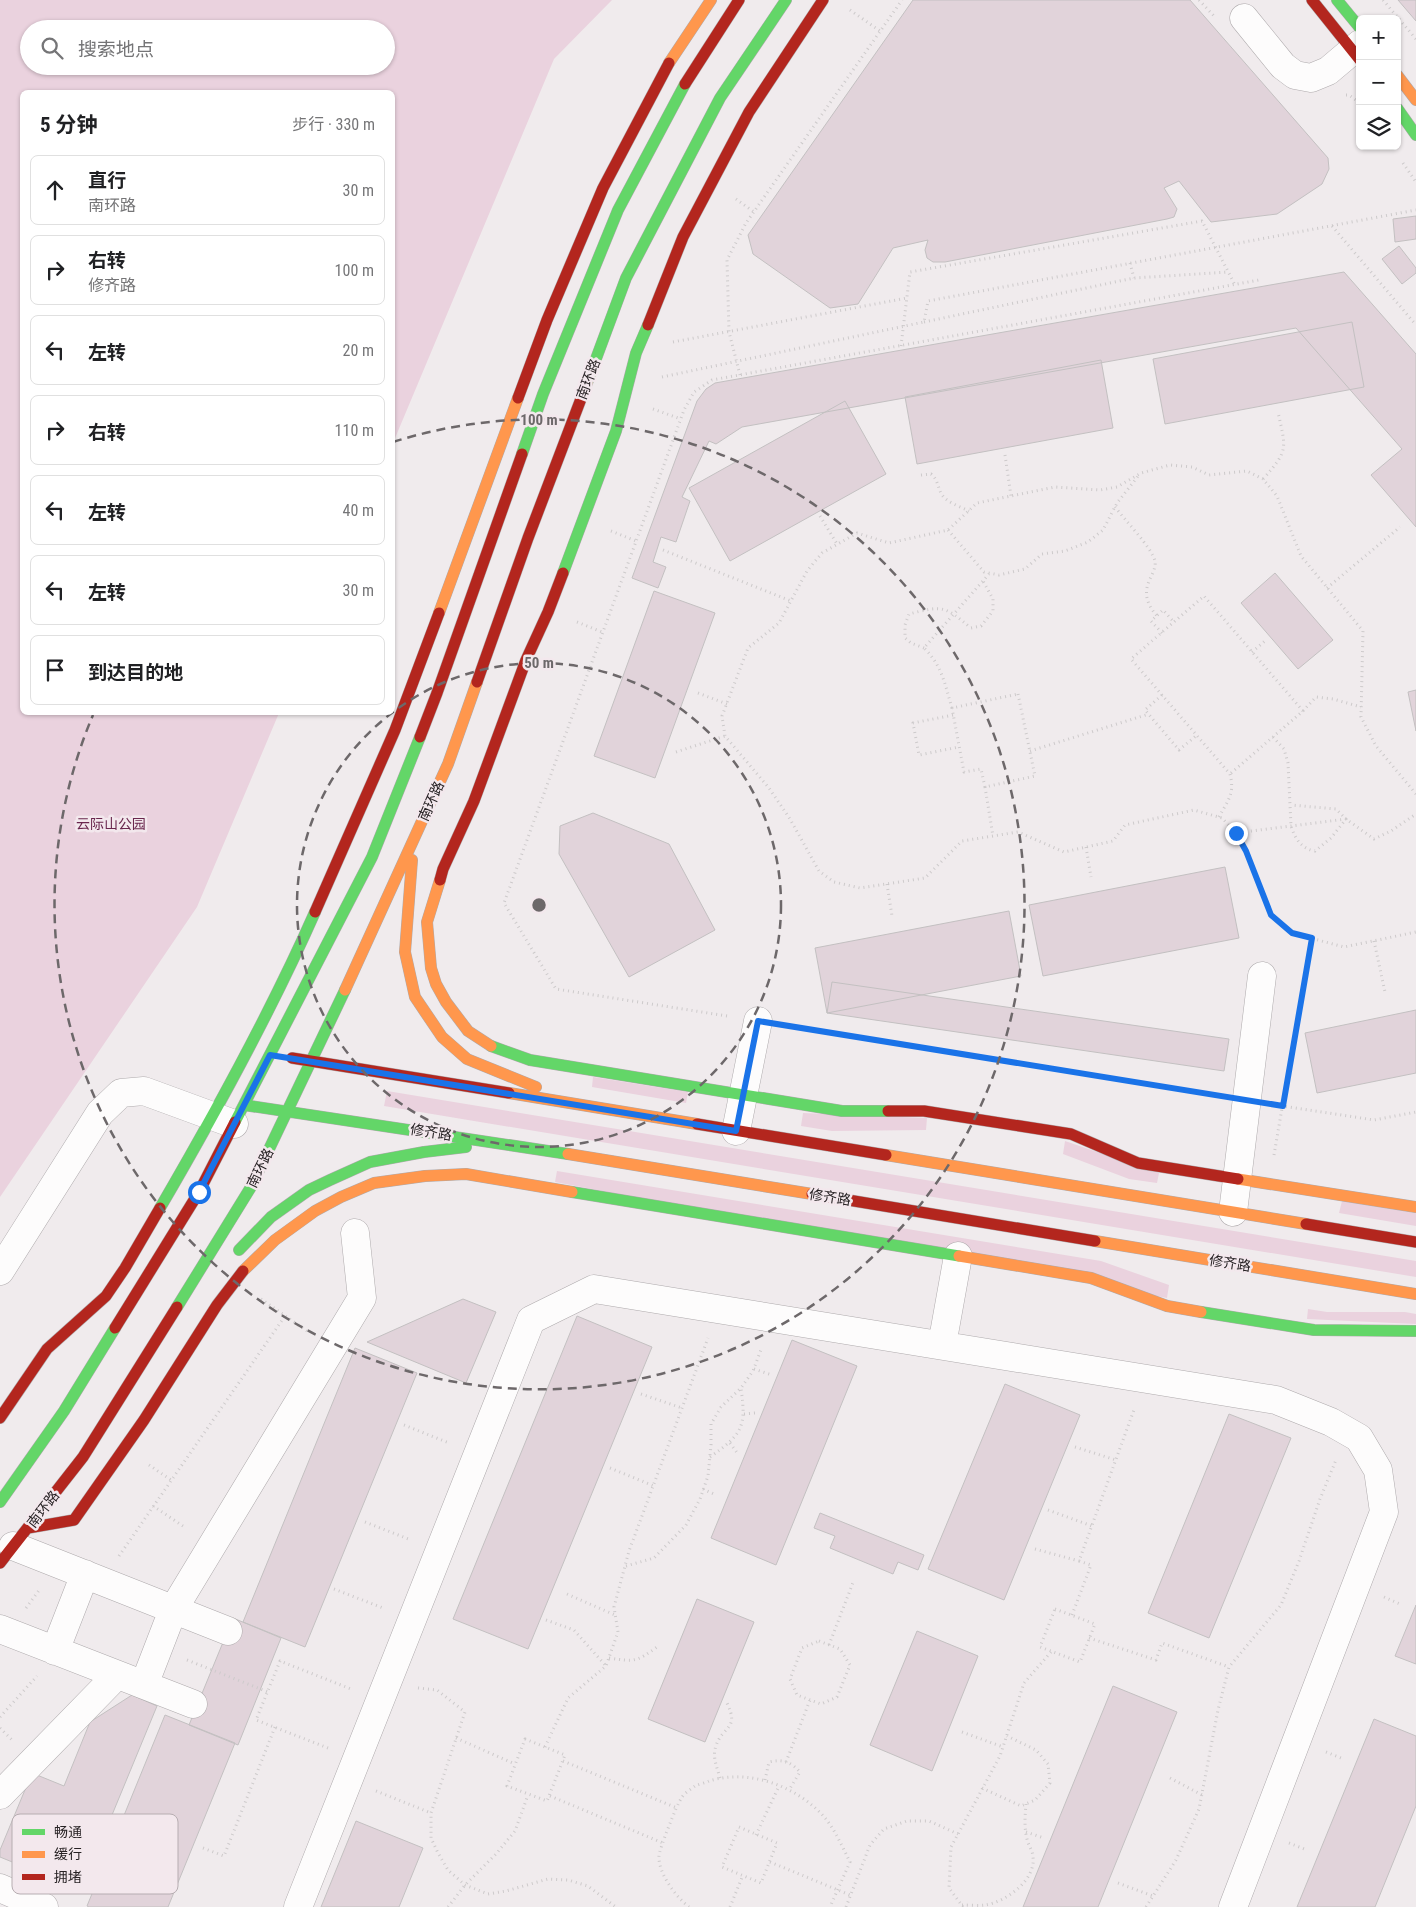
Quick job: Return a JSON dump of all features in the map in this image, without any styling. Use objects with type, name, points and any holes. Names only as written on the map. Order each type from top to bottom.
[{"type":"street","points":[[0,1502],[64,1411],[199,1192],[299,948],[395,730],[547,320],[603,188],[666,68],[711,0]]},
{"type":"street","points":[[0,1418],[47,1349],[106,1296],[270,1055],[372,857],[437,693],[543,394],[618,210],[688,78],[739,0]]},
{"type":"street","name":"南环路","points":[[14,1546],[83,1457],[251,1187],[448,764],[528,538],[626,278],[720,98],[786,0]]},
{"type":"street","points":[[823,0],[749,112],[683,237],[636,353],[613,440],[548,612],[526,660],[474,801],[443,869],[427,922],[431,968],[436,984],[446,1002],[468,1031],[492,1047],[530,1060],[842,1111],[924,1111],[1071,1134],[1138,1163],[1238,1169],[1416,1207]]},
{"type":"street","points":[[1333,5],[1356,43]]},
{"type":"street","points":[[1333,5],[1356,43]]},
{"type":"street","points":[[1244,18],[1283,66],[1295,76],[1311,78],[1328,71],[1356,48]]},
{"type":"street","points":[[1401,80],[1416,100]]},
{"type":"street","points":[[1401,114],[1416,135]]},
{"type":"street","points":[[414,838],[405,952],[415,996],[442,1037],[467,1059],[582,1106]]},
{"type":"street","points":[[1232,1212],[1262,976]]},
{"type":"street","points":[[736,1131],[758,1021]]},
{"type":"street","points":[[270,1055],[1416,1242]]},
{"type":"street","points":[[0,1271],[100,1113],[120,1093],[144,1091],[230,1115]]},
{"type":"street","name":"修齐路","points":[[230,1115],[287,1111],[504,1144],[1416,1294]]},
{"type":"street","points":[[230,1259],[271,1217],[309,1190],[370,1162],[424,1152],[504,1144]]},
{"type":"street","points":[[14,1546],[74,1520],[144,1420],[217,1304],[245,1268],[275,1240],[315,1211],[341,1197],[374,1183],[425,1176],[466,1174],[1091,1278],[1167,1306],[1314,1330],[1416,1331]]},
{"type":"street","points":[[144,1686],[173,1610],[362,1298],[355,1233]]},
{"type":"street","points":[[942,1345],[958,1256]]},
{"type":"street","points":[[298,1907],[531,1320],[594,1289],[1276,1400],[1330,1422],[1359,1438],[1378,1470],[1384,1512],[1233,1907]]},
{"type":"street","points":[[42,1511],[57,1506]]},
{"type":"street","points":[[14,1546],[228,1631]]},
{"type":"street","points":[[55,1651],[93,1578]]},
{"type":"street","points":[[0,1629],[193,1704]]},
{"type":"street","points":[[0,1795],[117,1675]]},
{"type":"street","points":[[0,1888],[12,1893]]},
{"type":"street","points":[[14,1894],[44,1907]]},
{"type":"path","points":[[740,375],[729,332],[727,260],[746,223],[902,0]]},
{"type":"path","points":[[1383,0],[1416,39]]},
{"type":"path","points":[[846,7],[880,31]]},
{"type":"path","points":[[924,322],[928,301],[1416,210]]},
{"type":"path","points":[[901,346],[910,272],[1202,221],[1235,285]]},
{"type":"path","points":[[1331,226],[1416,325]]},
{"type":"path","points":[[1130,263],[1134,278]]},
{"type":"path","points":[[661,378],[775,352],[1134,278],[1228,272]]},
{"type":"path","points":[[1259,280],[712,380],[694,392],[681,419],[504,903],[556,988],[1374,1120],[1416,1112]]},
{"type":"path","points":[[672,343],[907,298]]},
{"type":"path","points":[[646,406],[681,419]]},
{"type":"path","points":[[1264,479],[1278,462],[1285,446],[1278,412]]},
{"type":"path","points":[[1005,455],[1011,496]]},
{"type":"path","points":[[1416,794],[1376,746],[1361,717],[1363,632],[1301,556],[1277,496],[1264,479],[1247,471],[1209,475],[1192,467],[1170,465],[1141,473],[1117,487],[1100,490],[1056,487],[977,502],[948,530],[890,543],[857,533],[822,553],[807,571],[779,622],[748,648],[722,716],[725,736],[769,788],[790,819],[819,871],[834,882],[860,888],[925,878],[962,841],[1018,832],[1064,852],[1113,841],[1125,825],[1194,810],[1222,818],[1236,833],[1246,851],[1271,915],[1292,933],[1344,946],[1416,932]]},
{"type":"path","points":[[948,530],[984,572],[999,575],[1024,569],[1042,554],[1065,552],[1088,542],[1103,530],[1115,507],[1141,473]]},
{"type":"path","points":[[921,475],[931,474],[937,479],[941,494],[947,501],[969,510]]},
{"type":"path","points":[[1115,507],[1149,550],[1155,562],[1146,594],[1149,606],[1157,616]]},
{"type":"path","points":[[820,516],[838,544]]},
{"type":"path","points":[[1327,588],[1400,527]]},
{"type":"path","points":[[604,528],[636,541]]},
{"type":"path","points":[[663,550],[791,601]]},
{"type":"path","points":[[924,648],[989,573]]},
{"type":"path","points":[[983,581],[993,599],[994,611],[981,626],[971,628],[954,614],[942,608],[909,614],[905,638],[911,643],[924,648],[935,658],[942,672],[954,715],[964,772],[981,769],[993,836]]},
{"type":"path","points":[[1219,817],[1231,796],[1233,786],[1230,774],[1131,659],[1204,596],[1303,711]]},
{"type":"path","points":[[1162,633],[1151,621],[1163,610],[1174,622]]},
{"type":"path","points":[[576,621],[602,632]]},
{"type":"path","points":[[1252,652],[1266,640]]},
{"type":"path","points":[[698,693],[727,704]]},
{"type":"path","points":[[952,708],[1018,694],[1035,776],[985,787]]},
{"type":"path","points":[[1162,695],[1145,710],[1179,750],[1197,735]]},
{"type":"path","points":[[1230,774],[1303,711],[1316,697],[1333,698],[1361,708]]},
{"type":"path","points":[[1030,752],[1148,714]]},
{"type":"path","points":[[954,715],[913,723],[919,754],[959,747]]},
{"type":"path","points":[[676,752],[725,736]]},
{"type":"path","points":[[1273,737],[1284,749],[1288,763],[1291,826],[1294,836],[1306,849],[1315,851],[1331,838],[1346,819]]},
{"type":"path","points":[[1290,805],[1336,809],[1346,819],[1374,839],[1391,832],[1416,814]]},
{"type":"path","points":[[1236,833],[1346,819]]},
{"type":"path","points":[[1086,847],[1091,876]]},
{"type":"path","points":[[887,884],[892,916]]},
{"type":"path","points":[[1238,1169],[1273,1165],[1312,938]]},
{"type":"path","points":[[1374,940],[1384,992]]},
{"type":"path","points":[[254,1294],[332,1348]]},
{"type":"path","points":[[545,1747],[568,1698],[606,1666],[618,1632],[614,1607],[629,1551],[719,1309]]},
{"type":"path","points":[[93,1578],[154,1506],[285,1316]]},
{"type":"path","points":[[626,1566],[654,1558],[686,1525],[700,1499],[708,1476],[711,1424],[722,1407],[741,1388],[754,1369],[762,1346],[764,1317]]},
{"type":"path","points":[[754,1369],[772,1375]]},
{"type":"path","points":[[1079,1561],[1146,1378]]},
{"type":"path","points":[[710,1457],[730,1443],[743,1424],[744,1414],[741,1388]]},
{"type":"path","points":[[641,1394],[682,1408]]},
{"type":"path","points":[[744,1414],[755,1413]]},
{"type":"path","points":[[404,1425],[478,1454]]},
{"type":"path","points":[[1146,1907],[1176,1860],[1199,1809],[1218,1710],[1229,1667],[1280,1604],[1299,1561],[1320,1499],[1348,1432]]},
{"type":"path","points":[[730,1443],[738,1454]]},
{"type":"path","points":[[1075,1447],[1116,1460]]},
{"type":"path","points":[[142,1460],[171,1480]]},
{"type":"path","points":[[610,1468],[654,1486]]},
{"type":"path","points":[[703,1490],[716,1495]]},
{"type":"path","points":[[154,1506],[212,1545]]},
{"type":"path","points":[[1048,1510],[1092,1526]]},
{"type":"path","points":[[365,1522],[439,1552]]},
{"type":"path","points":[[1036,1549],[1091,1565],[1072,1615]]},
{"type":"path","points":[[829,1645],[854,1580]]},
{"type":"path","points":[[334,1589],[412,1619]]},
{"type":"path","points":[[567,1594],[615,1615]]},
{"type":"path","points":[[1055,1609],[1095,1624],[1089,1638],[1080,1662],[1040,1647],[1055,1609]]},
{"type":"path","points":[[546,1620],[574,1630],[606,1666]]},
{"type":"path","points":[[1089,1638],[1156,1660],[1162,1643],[1229,1667]]},
{"type":"path","points":[[819,1641],[840,1649],[850,1665],[837,1697],[821,1704],[810,1700],[797,1695],[790,1679],[802,1648],[819,1641]]},
{"type":"path","points":[[609,1658],[638,1660],[657,1647]]},
{"type":"path","points":[[158,1649],[268,1692]]},
{"type":"path","points":[[0,1717],[48,1664],[55,1651]]},
{"type":"path","points":[[1026,1804],[1024,1824],[1034,1856],[1033,1870],[1023,1883],[1007,1897],[985,1905],[962,1906],[949,1888],[951,1847],[1000,1756],[1024,1683],[1051,1652]]},
{"type":"path","points":[[431,1813],[275,1727],[256,1720],[280,1661],[384,1690],[413,1687],[437,1690],[465,1712],[431,1813],[431,1838],[438,1853],[448,1870],[465,1885],[488,1894],[548,1879],[568,1880],[588,1886],[616,1907]]},
{"type":"path","points":[[786,1762],[810,1700]]},
{"type":"path","points":[[720,1778],[714,1760],[716,1745],[731,1724],[733,1715],[727,1703]]},
{"type":"path","points":[[203,1848],[224,1856],[275,1727]]},
{"type":"path","points":[[962,1732],[1003,1747]]},
{"type":"path","points":[[982,1788],[1021,1806],[1035,1800],[1050,1783],[1048,1764],[1036,1750],[1007,1736]]},
{"type":"path","points":[[456,1738],[515,1764]]},
{"type":"path","points":[[524,1739],[545,1747],[565,1754],[547,1801],[507,1786],[524,1739]]},
{"type":"path","points":[[765,1780],[769,1762],[780,1760],[786,1762],[793,1765],[800,1772],[789,1790]]},
{"type":"path","points":[[562,1761],[677,1808]]},
{"type":"path","points":[[689,1907],[664,1878],[659,1856],[681,1798],[696,1785],[720,1778],[744,1777],[765,1780],[789,1790],[811,1805],[826,1819],[850,1862],[830,1907]]},
{"type":"path","points":[[1170,1778],[1202,1796]]},
{"type":"path","points":[[756,1834],[779,1786]]},
{"type":"path","points":[[448,1907],[465,1885],[496,1854],[514,1831],[528,1795]]},
{"type":"path","points":[[550,1796],[664,1844]]},
{"type":"path","points":[[846,1907],[870,1845],[884,1829],[907,1820],[929,1821],[958,1834]]},
{"type":"path","points":[[739,1827],[777,1843],[770,1862],[761,1883],[722,1867],[739,1827]]},
{"type":"path","points":[[1026,1832],[1044,1838]]},
{"type":"path","points":[[770,1862],[850,1895]]},
{"type":"path","points":[[730,1907],[742,1875]]},
{"type":"path","points":[[1118,1883],[1153,1896]]},
{"type":"green space","name":"云际山公园","points":[[0,0],[612,0],[554,59],[395,438],[395,90],[20,90],[20,715],[278,715],[197,907],[0,1197]]},
{"type":"green space","points":[[593,1077],[688,1092],[686,1103],[592,1087]]},
{"type":"green space","points":[[387,1091],[1416,1261],[1416,1277],[384,1106]]},
{"type":"green space","points":[[803,1113],[927,1118],[926,1130],[832,1131],[801,1126]]},
{"type":"green space","points":[[1065,1141],[1159,1173],[1157,1183],[1129,1179],[1063,1154]]},
{"type":"green space","points":[[557,1171],[1101,1261],[1169,1285],[1167,1298],[555,1182]]},
{"type":"green space","points":[[1342,1201],[1416,1213],[1416,1226],[1339,1213]]},
{"type":"green space","points":[[1308,1309],[1327,1312],[1405,1312],[1416,1314],[1416,1324],[1307,1319]]},
{"type":"building","points":[[913,0],[1190,0],[1328,158],[1329,169],[1322,184],[1277,214],[1211,222],[1179,181],[1164,188],[1177,209],[1174,217],[1167,219],[945,262],[933,262],[927,258],[925,250],[928,240],[893,248],[858,304],[830,308],[753,254],[748,235]]},
{"type":"building","points":[[1398,0],[1416,0],[1416,21]]},
{"type":"building","points":[[1416,216],[1416,239],[1395,242],[1393,219]]},
{"type":"building","points":[[1399,246],[1416,268],[1416,273],[1402,284],[1382,259]]},
{"type":"building","points":[[1344,272],[1416,354],[1416,527],[1371,475],[1402,449],[1296,328],[742,427],[716,444],[709,441],[682,497],[690,501],[676,542],[661,537],[653,562],[666,567],[658,588],[632,578],[697,401],[706,389],[715,383]]},
{"type":"building","points":[[1352,322],[1364,387],[1165,424],[1153,359]]},
{"type":"building","points":[[1101,360],[1113,428],[917,464],[905,397]]},
{"type":"building","points":[[845,401],[886,474],[730,561],[689,488]]},
{"type":"building","points":[[1275,573],[1333,640],[1298,669],[1241,603]]},
{"type":"building","points":[[654,591],[715,613],[655,778],[594,756]]},
{"type":"building","points":[[1416,690],[1416,731],[1408,692]]},
{"type":"building","points":[[593,813],[669,844],[715,930],[629,977],[559,854],[560,826]]},
{"type":"building","points":[[1225,867],[1239,938],[1043,976],[1029,905]]},
{"type":"building","points":[[1009,911],[1021,976],[827,1013],[815,948]]},
{"type":"building","points":[[832,982],[1229,1039],[1224,1071],[827,1013]]},
{"type":"building","points":[[1416,1010],[1416,1073],[1317,1093],[1305,1033]]},
{"type":"building","points":[[463,1299],[496,1312],[466,1383],[367,1342]]},
{"type":"building","points":[[577,1316],[652,1347],[528,1649],[453,1619]]},
{"type":"building","points":[[792,1340],[857,1366],[776,1565],[711,1538]]},
{"type":"building","points":[[355,1348],[417,1373],[305,1647],[243,1622]]},
{"type":"building","points":[[1005,1384],[1080,1415],[1004,1600],[928,1569]]},
{"type":"building","points":[[1229,1414],[1291,1438],[1209,1638],[1148,1613]]},
{"type":"building","points":[[820,1513],[924,1555],[918,1570],[898,1562],[893,1574],[830,1548],[835,1536],[814,1528]]},
{"type":"building","points":[[697,1599],[754,1622],[705,1742],[648,1719]]},
{"type":"building","points":[[1416,1605],[1416,1664],[1395,1656]]},
{"type":"building","points":[[233,1618],[281,1638],[238,1745],[189,1725]]},
{"type":"building","points":[[917,1631],[978,1656],[932,1771],[870,1745]]},
{"type":"building","points":[[1113,1686],[1177,1712],[1098,1907],[1023,1907]]},
{"type":"building","points":[[132,1695],[157,1706],[112,1814],[15,1814],[32,1773],[64,1786],[90,1722]]},
{"type":"building","points":[[165,1715],[235,1743],[178,1883],[178,1814],[125,1814]]},
{"type":"building","points":[[1374,1719],[1416,1736],[1416,1806],[1375,1907],[1297,1907]]},
{"type":"building","points":[[12,1821],[12,1862],[0,1857],[0,1850]]},
{"type":"building","points":[[356,1821],[423,1848],[399,1907],[321,1907]]},
{"type":"building","points":[[92,1894],[173,1894],[168,1907],[87,1906]]},
{"type":"traffic: fast","points":[[587,383],[626,278],[720,98],[786,0]]},
{"type":"traffic: fast","points":[[1337,0],[1356,23]]},
{"type":"traffic: fast","points":[[522,454],[543,394],[618,210],[685,84]]},
{"type":"traffic: fast","points":[[1401,114],[1416,135]]},
{"type":"traffic: fast","points":[[563,573],[616,431],[636,353],[648,325]]},
{"type":"traffic: fast","points":[[235,1122],[372,857],[420,737]]},
{"type":"traffic: fast","points":[[160,1208],[242,1062],[280,988],[315,912]]},
{"type":"traffic: fast","points":[[177,1307],[251,1187],[345,990]]},
{"type":"traffic: fast","points":[[491,1046],[530,1060],[842,1111],[888,1111]]},
{"type":"traffic: fast","points":[[244,1105],[568,1154]]},
{"type":"traffic: fast","points":[[239,1250],[271,1217],[309,1190],[330,1180],[370,1162],[424,1152],[466,1147]]},
{"type":"traffic: fast","points":[[572,1192],[959,1256]]},
{"type":"traffic: fast","points":[[1201,1312],[1314,1330],[1416,1331]]},
{"type":"traffic: fast","points":[[0,1502],[64,1411],[115,1328]]},
{"type":"traffic: slow","points":[[669,63],[711,0]]},
{"type":"traffic: slow","points":[[1401,80],[1416,100]]},
{"type":"traffic: slow","points":[[439,613],[518,398]]},
{"type":"traffic: slow","points":[[345,990],[448,764],[477,682]]},
{"type":"traffic: slow","points":[[412,860],[405,952],[415,997],[442,1037],[467,1059],[536,1087]]},
{"type":"traffic: slow","points":[[440,880],[427,922],[431,968],[436,984],[446,1002],[468,1031],[491,1046]]},
{"type":"traffic: slow","points":[[509,1093],[697,1124]]},
{"type":"traffic: slow","points":[[568,1154],[812,1194]]},
{"type":"traffic: slow","points":[[886,1155],[1306,1224]]},
{"type":"traffic: slow","points":[[243,1271],[275,1240],[315,1211],[341,1197],[374,1183],[425,1176],[466,1174],[572,1192]]},
{"type":"traffic: slow","points":[[1238,1179],[1416,1207]]},
{"type":"traffic: slow","points":[[1095,1241],[1416,1294]]},
{"type":"traffic: slow","points":[[959,1256],[1091,1278],[1167,1306],[1201,1312]]},
{"type":"traffic: jam","points":[[685,84],[739,0]]},
{"type":"traffic: jam","points":[[648,325],[683,237],[749,112],[823,0]]},
{"type":"traffic: jam","points":[[1312,0],[1356,55]]},
{"type":"traffic: jam","points":[[518,398],[547,320],[603,188],[669,63]]},
{"type":"traffic: jam","points":[[477,682],[528,538],[587,383]]},
{"type":"traffic: jam","points":[[420,737],[522,454]]},
{"type":"traffic: jam","points":[[440,880],[443,869],[474,801],[526,660],[563,573]]},
{"type":"traffic: jam","points":[[315,912],[395,730],[439,613]]},
{"type":"traffic: jam","points":[[292,1058],[509,1093]]},
{"type":"traffic: jam","points":[[888,1111],[924,1111],[1071,1134],[1138,1163],[1238,1179]]},
{"type":"traffic: jam","points":[[115,1328],[199,1192],[235,1122]]},
{"type":"traffic: jam","points":[[697,1124],[886,1155]]},
{"type":"traffic: jam","points":[[812,1194],[1095,1241]]},
{"type":"traffic: jam","points":[[0,1418],[47,1349],[106,1296],[125,1268],[160,1208]]},
{"type":"traffic: jam","points":[[1306,1224],[1416,1242]]},
{"type":"traffic: jam","points":[[28,1528],[74,1520],[144,1420],[217,1305],[243,1271]]},
{"type":"traffic: jam","points":[[0,1563],[83,1457],[177,1307]]},
{"type":"route","points":[[199,1192],[270,1055],[736,1131],[758,1021],[1283,1106],[1312,938],[1292,933],[1271,915],[1246,851],[1236,833]]}]
